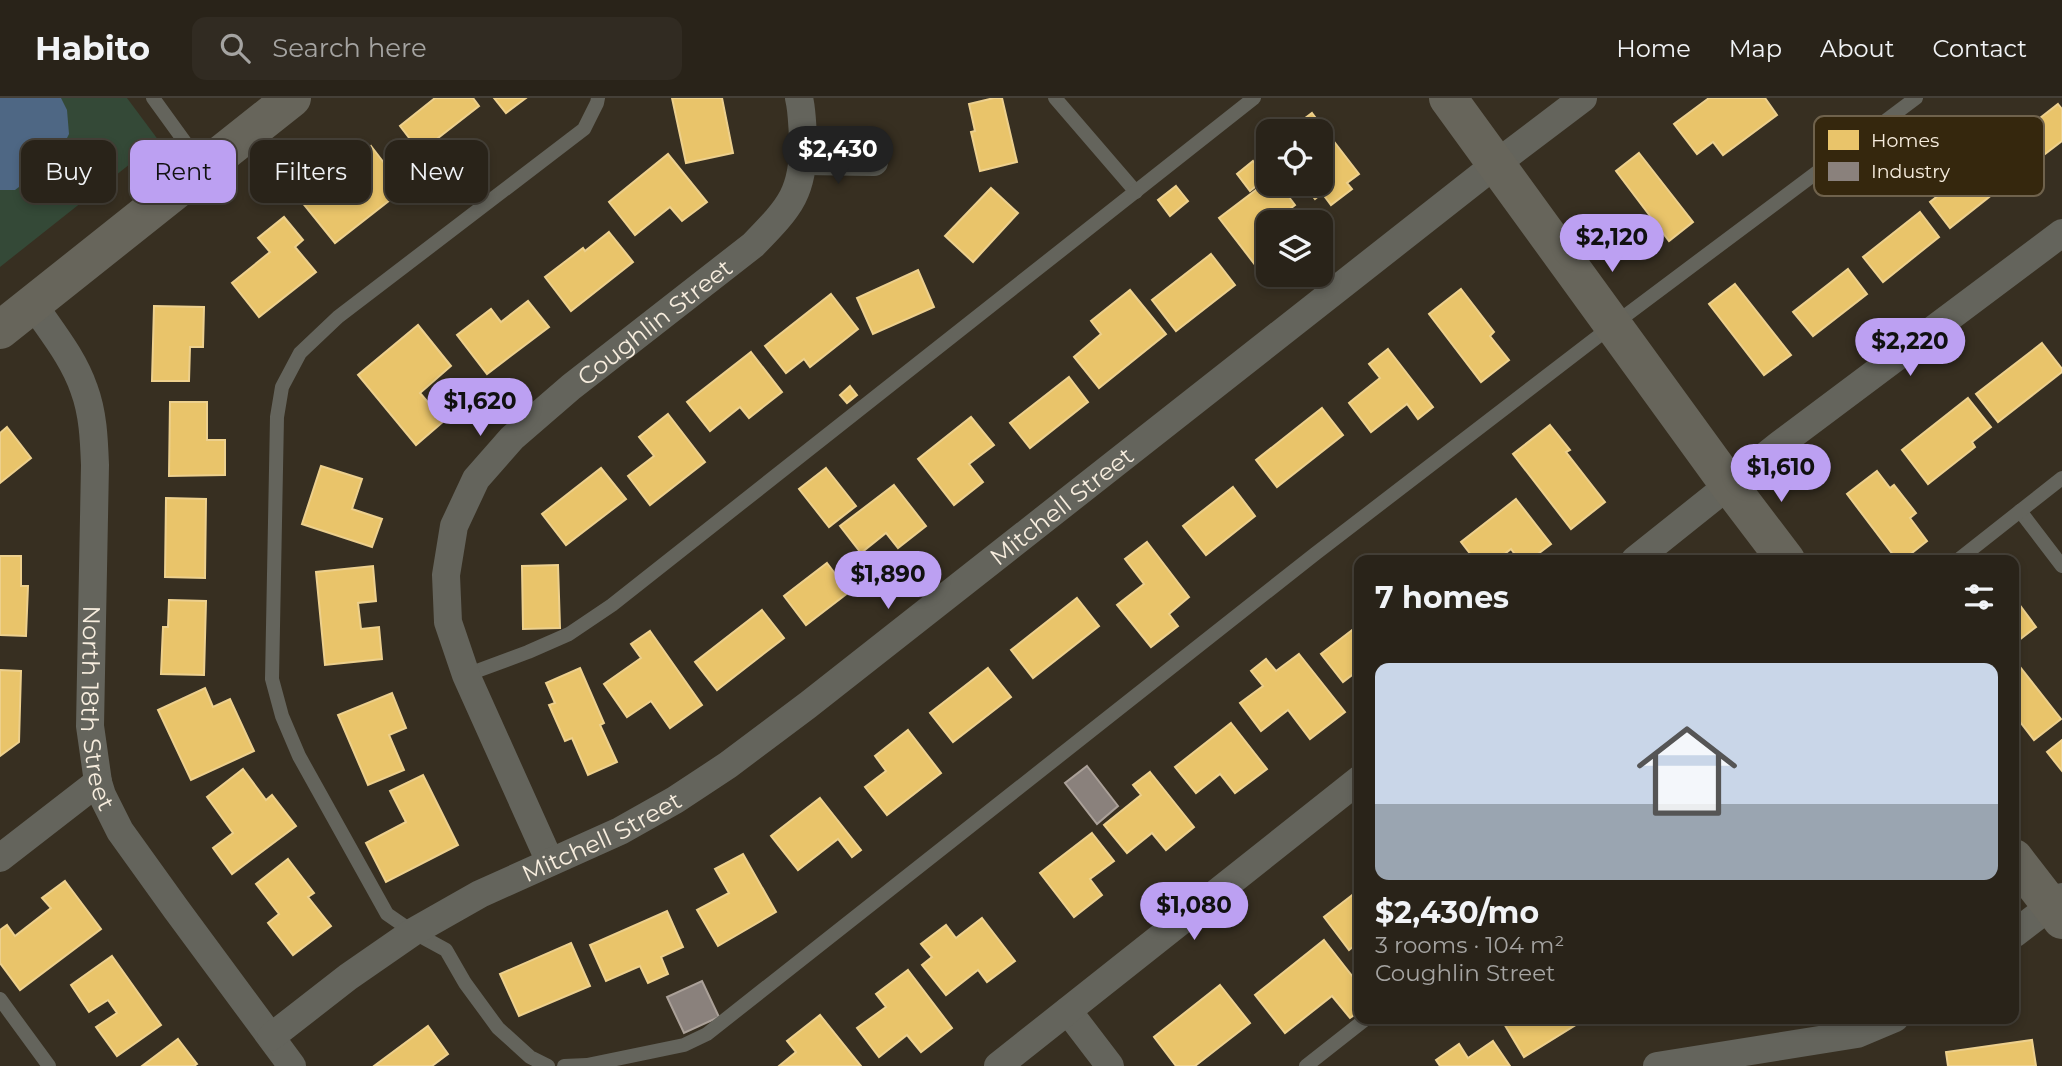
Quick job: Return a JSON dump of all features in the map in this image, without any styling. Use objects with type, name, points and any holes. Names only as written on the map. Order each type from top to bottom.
[{"type":"street","points":[[236,143],[292,98]]},
{"type":"street","name":"Coughlin Street","points":[[550,862],[467,675],[448,622],[446,575],[454,526],[476,480],[512,438],[571,387],[753,245],[780,218],[797,191],[804,161],[799,98]]},
{"type":"street","points":[[1448,98],[1782,555]]},
{"type":"street","name":"Mitchell Street","points":[[271,1037],[348,977],[413,932],[480,894],[620,831],[675,800],[728,765],[1583,98]]},
{"type":"street","points":[[804,161],[873,162]]},
{"type":"street","points":[[0,330],[160,203]]},
{"type":"street","points":[[1641,555],[1729,485],[2062,233]]},
{"type":"street","name":"North 18th Street","points":[[33,303],[68,355],[84,389],[93,423],[95,465],[90,726],[102,795],[120,831],[292,1066]]},
{"type":"street","points":[[0,858],[98,782]]},
{"type":"street","points":[[998,1066],[1354,784]]},
{"type":"street","points":[[2019,864],[2058,908],[2019,931]]},
{"type":"street","points":[[1068,1011],[1110,1066]]},
{"type":"street","points":[[1657,1066],[1730,1061],[1857,1034],[1881,1024]]},
{"type":"lane","points":[[153,98],[184,140]]},
{"type":"lane","points":[[548,1066],[530,1057],[498,1028],[465,984],[446,950],[387,914],[299,756],[282,716],[272,679],[277,417],[282,387],[300,353],[338,317],[584,129],[598,98]]},
{"type":"lane","points":[[1055,98],[1136,192]]},
{"type":"lane","points":[[467,675],[528,653],[569,634],[612,605],[1254,98]]},
{"type":"lane","points":[[1892,116],[1916,98]]},
{"type":"lane","points":[[564,1066],[587,1065],[684,1045],[707,1034],[1304,563],[1814,174]]},
{"type":"lane","points":[[1964,555],[2062,478]]},
{"type":"lane","points":[[2020,511],[2062,566]]},
{"type":"lane","points":[[0,999],[48,1066]]},
{"type":"lane","points":[[1306,1066],[1359,1024]]},
{"type":"green space","points":[[0,98],[127,98],[158,140],[130,140],[130,164],[116,175],[116,140],[21,140],[21,203],[81,203],[0,267]]},
{"type":"water","points":[[0,98],[61,98],[67,110],[69,134],[66,140],[21,140],[21,185],[15,190],[0,190]]},
{"type":"building: Homes","points":[[435,98],[473,98],[479,106],[435,140],[411,140],[400,126]]},
{"type":"building: Homes","points":[[494,98],[526,98],[506,113]]},
{"type":"building: Homes","points":[[672,98],[722,98],[733,153],[686,163]]},
{"type":"building: Homes","points":[[1002,98],[1017,162],[980,171],[971,132],[975,131],[969,104]]},
{"type":"building: Homes","points":[[1709,98],[1765,98],[1777,115],[1723,155],[1713,142],[1697,154],[1674,124]]},
{"type":"building: Homes","points":[[2058,104],[2062,109],[2062,141],[2044,155],[2044,116]]},
{"type":"building: Homes","points":[[1312,113],[1317,119],[1304,119]]},
{"type":"building: Homes","points":[[1333,140],[1359,174],[1347,183],[1352,189],[1331,205],[1324,196],[1333,196]]},
{"type":"building: Homes","points":[[371,146],[385,164],[386,203],[335,243],[303,203],[371,203]]},
{"type":"building: Homes","points":[[1639,153],[1693,222],[1669,241],[1616,171]]},
{"type":"building: Homes","points":[[668,154],[707,202],[682,221],[670,207],[635,235],[609,202]]},
{"type":"building: Homes","points":[[1253,161],[1256,165],[1256,186],[1250,191],[1237,174]]},
{"type":"building: Homes","points":[[1176,186],[1188,201],[1170,216],[1158,200]]},
{"type":"building: Homes","points":[[991,188],[1018,213],[973,262],[945,236]]},
{"type":"building: Homes","points":[[1256,190],[1256,196],[1288,196],[1295,205],[1289,210],[1256,210],[1256,266],[1219,218]]},
{"type":"building: Homes","points":[[1938,196],[1990,196],[1950,228],[1930,202]]},
{"type":"building: Homes","points":[[1920,212],[1939,237],[1883,282],[1863,257]]},
{"type":"building: Homes","points":[[284,217],[303,240],[295,247],[316,272],[259,317],[232,283],[270,252],[258,238]]},
{"type":"building: Homes","points":[[609,232],[633,262],[571,311],[545,277]]},
{"type":"building: Homes","points":[[1211,254],[1235,285],[1176,331],[1152,300]]},
{"type":"building: Homes","points":[[1848,269],[1867,294],[1813,336],[1793,312]]},
{"type":"building: Homes","points":[[918,270],[934,307],[873,334],[857,298]]},
{"type":"building: Homes","points":[[1735,284],[1791,355],[1764,375],[1709,304]]},
{"type":"building: Homes","points":[[1461,289],[1494,332],[1490,336],[1509,360],[1481,382],[1429,314]]},
{"type":"building: Homes","points":[[1130,290],[1166,334],[1099,388],[1074,357],[1101,334],[1091,321]]},
{"type":"building: Homes","points":[[831,294],[858,329],[810,367],[804,359],[786,373],[765,346]]},
{"type":"building: Homes","points":[[528,301],[549,327],[487,374],[457,335],[491,309],[501,322]]},
{"type":"building: Homes","points":[[154,306],[204,307],[203,347],[190,347],[189,381],[152,381]]},
{"type":"building: Homes","points":[[418,325],[451,366],[420,393],[444,421],[416,445],[358,375]]},
{"type":"building: Homes","points":[[2042,343],[2062,372],[1998,422],[1976,394]]},
{"type":"building: Homes","points":[[1388,349],[1433,407],[1418,419],[1407,404],[1371,432],[1349,403],[1380,378],[1369,364]]},
{"type":"building: Homes","points":[[751,352],[782,392],[749,418],[740,407],[710,431],[687,402]]},
{"type":"building: Homes","points":[[1069,377],[1088,402],[1030,448],[1010,423]]},
{"type":"building: Homes","points":[[850,386],[857,395],[847,403],[840,395]]},
{"type":"building: Homes","points":[[1968,398],[1991,427],[1972,442],[1975,447],[1928,484],[1902,450]]},
{"type":"building: Homes","points":[[170,402],[207,402],[207,440],[225,440],[225,475],[169,476]]},
{"type":"building: Homes","points":[[1322,408],[1343,435],[1277,487],[1256,460]]},
{"type":"building: Homes","points":[[668,414],[705,462],[650,505],[628,476],[654,456],[639,437]]},
{"type":"building: Homes","points":[[971,417],[994,445],[969,464],[983,482],[954,505],[918,459]]},
{"type":"building: Homes","points":[[1550,425],[1570,450],[1566,452],[1605,502],[1571,529],[1513,454]]},
{"type":"building: Homes","points":[[7,427],[31,458],[0,483],[0,433]]},
{"type":"building: Homes","points":[[321,466],[362,479],[352,509],[382,519],[372,547],[302,524]]},
{"type":"building: Homes","points":[[601,468],[626,499],[566,545],[542,514]]},
{"type":"building: Homes","points":[[826,468],[856,506],[829,527],[799,489]]},
{"type":"building: Homes","points":[[1877,471],[1890,488],[1894,485],[1916,513],[1910,518],[1927,541],[1909,555],[1893,555],[1847,494]]},
{"type":"building: Homes","points":[[894,485],[926,526],[898,548],[886,533],[861,553],[840,526]]},
{"type":"building: Homes","points":[[1233,487],[1255,516],[1206,555],[1183,526]]},
{"type":"building: Homes","points":[[166,498],[206,499],[205,578],[165,577]]},
{"type":"building: Homes","points":[[1516,499],[1551,544],[1537,555],[1515,555],[1511,549],[1503,555],[1471,555],[1461,542]]},
{"type":"building: Homes","points":[[1147,542],[1189,597],[1169,614],[1178,626],[1151,647],[1117,605],[1144,584],[1125,559]]},
{"type":"building: Homes","points":[[0,556],[21,556],[21,586],[28,586],[26,636],[0,635]]},
{"type":"building: Homes","points":[[827,563],[849,592],[806,625],[784,596]]},
{"type":"building: Homes","points":[[558,565],[560,628],[523,629],[522,566]]},
{"type":"building: Homes","points":[[373,566],[376,601],[358,603],[361,629],[379,627],[382,659],[325,665],[316,572]]},
{"type":"building: Homes","points":[[1077,598],[1099,626],[1033,678],[1011,650]]},
{"type":"building: Homes","points":[[169,600],[206,601],[204,675],[161,674],[163,627],[168,627]]},
{"type":"building: Homes","points":[[2019,604],[2036,627],[2019,640]]},
{"type":"building: Homes","points":[[762,610],[784,638],[717,690],[695,662]]},
{"type":"building: Homes","points":[[1354,629],[1354,674],[1343,682],[1321,654]]},
{"type":"building: Homes","points":[[650,631],[702,705],[670,728],[651,701],[627,717],[604,684],[641,658],[631,644]]},
{"type":"building: Homes","points":[[1299,654],[1345,712],[1310,739],[1288,710],[1261,731],[1240,703],[1263,686],[1251,671],[1266,659],[1276,671]]},
{"type":"building: Homes","points":[[2019,666],[2061,719],[2034,740],[2019,721]]},
{"type":"building: Homes","points":[[580,668],[604,723],[600,725],[617,762],[588,775],[572,738],[565,741],[549,705],[555,703],[546,683]]},
{"type":"building: Homes","points":[[988,668],[1011,697],[953,742],[930,713]]},
{"type":"building: Homes","points":[[0,670],[21,671],[19,742],[0,756]]},
{"type":"building: Homes","points":[[205,688],[213,707],[230,699],[254,751],[191,780],[158,710]]},
{"type":"building: Homes","points":[[392,693],[406,728],[389,735],[404,770],[368,785],[338,715]]},
{"type":"building: Homes","points":[[1231,723],[1267,769],[1235,793],[1220,774],[1196,793],[1175,767]]},
{"type":"building: Homes","points":[[908,730],[941,773],[887,815],[865,787],[886,771],[875,756]]},
{"type":"building: Homes","points":[[2062,740],[2062,771],[2047,752]]},
{"type":"building: Homes","points":[[243,769],[266,800],[272,795],[296,826],[232,874],[213,848],[233,833],[207,797]]},
{"type":"building: Homes","points":[[1150,772],[1194,827],[1166,850],[1152,833],[1127,853],[1104,825],[1141,795],[1133,785]]},
{"type":"building: Homes","points":[[423,775],[458,845],[386,882],[366,843],[406,822],[390,791]]},
{"type":"building: Homes","points":[[820,798],[861,850],[852,857],[838,839],[798,870],[771,836]]},
{"type":"building: Homes","points":[[1092,833],[1114,861],[1090,879],[1102,895],[1074,917],[1040,873]]},
{"type":"building: Homes","points":[[743,854],[776,912],[718,946],[697,910],[729,893],[715,869]]},
{"type":"building: Homes","points":[[288,859],[314,893],[308,897],[331,926],[293,955],[268,923],[279,914],[256,884]]},
{"type":"building: Homes","points":[[65,881],[101,929],[20,990],[0,963],[0,930],[7,925],[15,936],[51,908],[42,898]]},
{"type":"building: Homes","points":[[1354,894],[1354,946],[1349,950],[1324,917]]},
{"type":"building: Homes","points":[[667,911],[683,947],[661,957],[668,974],[648,983],[640,966],[606,981],[590,945]]},
{"type":"building: Homes","points":[[982,918],[1015,961],[987,982],[978,970],[946,995],[922,965],[932,957],[921,944],[946,925],[956,938]]},
{"type":"building: Homes","points":[[1324,940],[1354,978],[1354,1015],[1350,1018],[1332,996],[1285,1033],[1255,995]]},
{"type":"building: Homes","points":[[571,943],[590,986],[519,1016],[500,974]]},
{"type":"building: Homes","points":[[112,956],[161,1025],[117,1056],[96,1027],[117,1013],[108,1000],[89,1012],[71,985]]},
{"type":"building: Homes","points":[[908,970],[952,1028],[921,1052],[907,1035],[879,1057],[857,1028],[886,1007],[876,994]]},
{"type":"building: Homes","points":[[1220,985],[1250,1023],[1195,1066],[1176,1066],[1154,1037]]},
{"type":"building: Homes","points":[[820,1015],[861,1066],[779,1066],[796,1052],[787,1041]]},
{"type":"building: Homes","points":[[1504,1024],[1577,1024],[1524,1057]]},
{"type":"building: Homes","points":[[428,1026],[448,1054],[432,1066],[374,1066]]},
{"type":"building: Homes","points":[[178,1039],[197,1064],[142,1066]]},
{"type":"building: Homes","points":[[2032,1040],[2036,1066],[1948,1066],[1946,1052]]},
{"type":"building: Homes","points":[[1493,1041],[1510,1066],[1440,1066],[1436,1060],[1459,1044],[1468,1058]]},
{"type":"building: Industry","points":[[1087,766],[1118,806],[1097,824],[1065,783]]},
{"type":"building: Industry","points":[[702,981],[719,1017],[684,1033],[667,997]]}]
